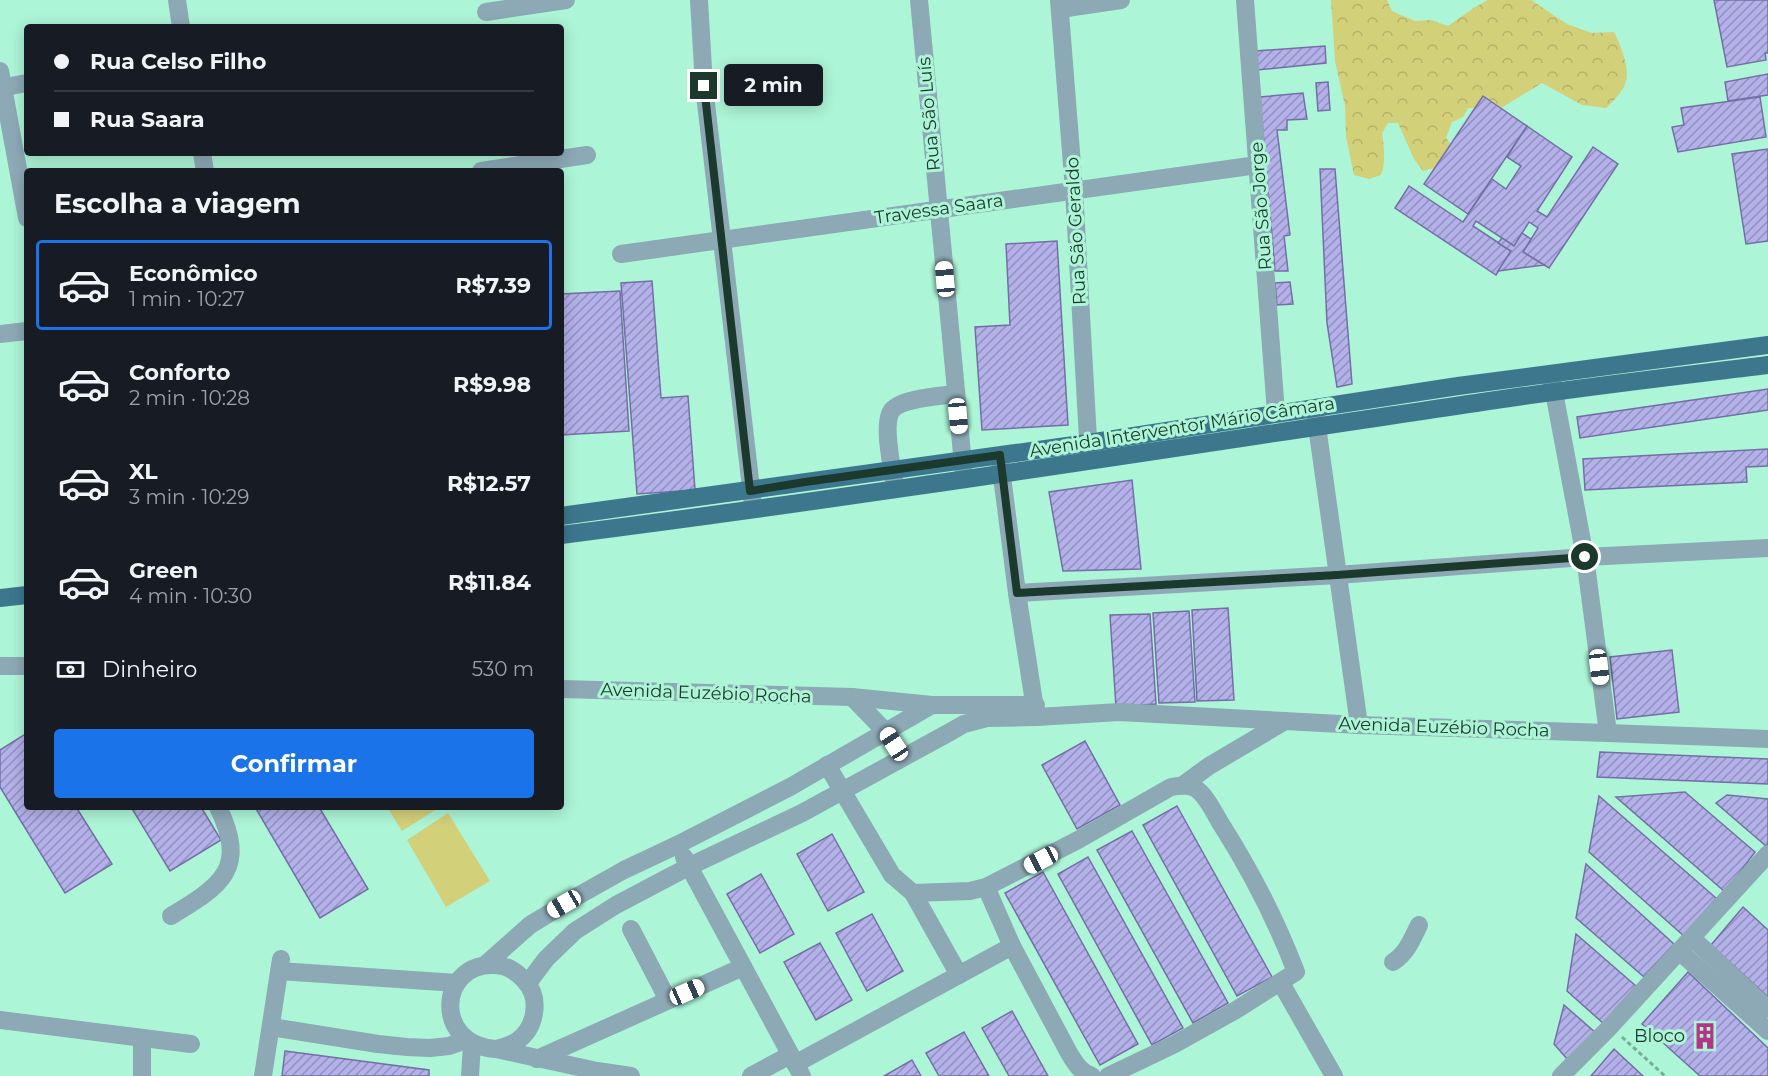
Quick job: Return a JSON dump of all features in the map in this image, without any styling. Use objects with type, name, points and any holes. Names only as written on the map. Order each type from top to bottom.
[{"type":"main road","name":"Avenida Interventor Mário Câmara","points":[[564,535],[754,511],[1318,428],[1478,402],[1553,383],[1768,345]]},
{"type":"main road","name":"Avenida Interventor Mário Câmara","points":[[564,516],[1088,443],[1276,412],[1458,386],[1553,383],[1768,365]]},
{"type":"main road","points":[[0,598],[24,595]]},
{"type":"street","points":[[177,0],[181,24]]},
{"type":"street","points":[[486,13],[566,0]]},
{"type":"street","points":[[699,0],[704,86],[754,511]]},
{"type":"street","name":"Rua São Luís","points":[[919,0],[964,480]]},
{"type":"street","points":[[1060,4],[1121,0]]},
{"type":"street","name":"Rua São Jorge","points":[[1245,0],[1276,412]]},
{"type":"street","name":"Rua São Geraldo","points":[[1060,4],[1074,190],[1089,462]]},
{"type":"street","points":[[24,83],[1,82],[24,202]]},
{"type":"street","points":[[493,164],[587,155]]},
{"type":"street","name":"Travessa Saara","points":[[621,254],[1257,165]]},
{"type":"street","points":[[0,334],[24,331]]},
{"type":"street","points":[[1553,383],[1585,557],[1608,733]]},
{"type":"street","points":[[896,490],[888,435],[888,422],[892,411],[901,404],[956,394]]},
{"type":"street","points":[[1314,407],[1359,725]]},
{"type":"street","points":[[1000,455],[1017,593],[1036,711]]},
{"type":"street","points":[[1017,593],[1337,575],[1585,557],[1768,548]]},
{"type":"street","points":[[0,666],[24,666]]},
{"type":"street","name":"Avenida Euzébio Rocha","points":[[564,688],[852,697],[932,705],[1036,711],[1119,712],[1359,725],[1768,739]]},
{"type":"street","points":[[852,697],[886,732],[903,757]]},
{"type":"street","points":[[485,965],[530,925],[552,911],[624,870],[790,787],[932,705]]},
{"type":"street","name":"Avenida Euzébio Rocha","points":[[528,983],[546,959],[575,931],[616,905],[690,866],[802,813],[964,724],[987,718],[1036,711]]},
{"type":"street","points":[[1183,785],[1209,766],[1285,721]]},
{"type":"street","points":[[827,765],[892,875],[914,893],[959,975]]},
{"type":"street","points":[[914,893],[970,891],[986,887],[1078,840],[1171,787],[1183,785],[1201,792],[1267,905],[1296,972],[1175,1044],[1108,1076]]},
{"type":"street","points":[[171,916],[204,896],[218,883],[227,869],[231,854],[230,836],[219,810]]},
{"type":"street","points":[[677,845],[796,1065]]},
{"type":"street","points":[[1561,1076],[1611,1026],[1768,854]]},
{"type":"street","points":[[986,887],[1012,946],[1068,1053],[1083,1072],[1092,1076]]},
{"type":"street","points":[[1393,962],[1409,947],[1419,925]]},
{"type":"street","points":[[631,928],[668,1000]]},
{"type":"street","points":[[1686,944],[1768,1009]]},
{"type":"street","points":[[1686,944],[1768,1031]]},
{"type":"street","points":[[751,1076],[796,1065],[1012,946]]},
{"type":"street","points":[[263,1076],[280,965],[457,983]]},
{"type":"street","points":[[496,1049],[514,1043],[528,1031],[535,1007],[528,983],[516,972],[501,965],[485,965],[474,968],[464,975],[457,983],[452,995],[451,1013],[458,1031],[469,1042],[483,1048],[631,1076]]},
{"type":"street","points":[[537,1059],[743,967]]},
{"type":"street","points":[[1281,983],[1334,1076]]},
{"type":"street","points":[[0,1020],[191,1044]]},
{"type":"street","points":[[271,1028],[407,1047],[430,1048],[469,1042]]},
{"type":"street","points":[[142,1038],[142,1076]]},
{"type":"street","points":[[469,1042],[470,1076]]},
{"type":"path","points":[[1611,1026],[1665,1076]]},
{"type":"green space","points":[[1331,0],[1387,0],[1392,11],[1415,21],[1431,20],[1448,26],[1488,0],[1531,0],[1567,24],[1592,33],[1614,32],[1627,70],[1625,84],[1606,108],[1582,105],[1542,83],[1501,108],[1468,108],[1463,117],[1452,122],[1446,138],[1456,151],[1443,166],[1423,171],[1414,159],[1398,123],[1388,123],[1382,133],[1384,160],[1381,175],[1369,179],[1354,175],[1346,137],[1345,106],[1335,61]]},
{"type":"green space","points":[[389,810],[435,810],[402,831]]},
{"type":"green space","points":[[448,813],[490,881],[446,907],[407,840]]},
{"type":"building","points":[[1714,0],[1768,0],[1766,60],[1727,67]]},
{"type":"building","points":[[1325,46],[1326,63],[1257,70],[1256,51]]},
{"type":"building","points":[[1768,74],[1768,95],[1728,101],[1725,82]]},
{"type":"building","points":[[1328,82],[1330,110],[1318,111],[1316,83]]},
{"type":"building","points":[[1303,93],[1307,119],[1287,120],[1287,130],[1277,130],[1290,235],[1284,236],[1288,271],[1275,271],[1260,97]]},
{"type":"building","points":[[1483,96],[1527,126],[1468,214],[1424,184]]},
{"type":"building","points":[[1760,97],[1766,137],[1678,152],[1672,127],[1684,125],[1681,108]]},
{"type":"building","points":[[1527,126],[1572,157],[1537,211],[1547,217],[1593,147],[1618,164],[1549,268],[1523,252],[1538,228],[1529,222],[1514,246],[1476,221],[1473,226],[1511,251],[1496,275],[1395,208],[1409,186],[1463,222],[1492,179],[1506,189],[1521,166],[1507,157]]},
{"type":"building","points":[[1768,149],[1768,241],[1746,244],[1732,154]]},
{"type":"building","points":[[1320,169],[1335,169],[1352,384],[1337,387],[1327,323]]},
{"type":"building","points":[[1522,233],[1531,239],[1523,252],[1544,265],[1498,271],[1511,251],[1498,243],[1502,238],[1514,246]]},
{"type":"building","points":[[1057,241],[1068,425],[982,430],[975,327],[1010,325],[1006,244]]},
{"type":"building","points":[[652,281],[661,398],[688,396],[695,490],[637,494],[621,283]]},
{"type":"building","points":[[1290,282],[1293,304],[1277,305],[1275,283]]},
{"type":"building","points":[[620,291],[629,431],[564,435],[564,294]]},
{"type":"building","points":[[1768,389],[1768,410],[1580,438],[1577,417]]},
{"type":"building","points":[[1768,449],[1768,466],[1746,467],[1747,482],[1585,490],[1583,459]]},
{"type":"building","points":[[1132,480],[1141,569],[1063,571],[1049,492]]},
{"type":"building","points":[[1228,608],[1234,700],[1197,701],[1192,610]]},
{"type":"building","points":[[1189,611],[1195,702],[1159,703],[1153,613]]},
{"type":"building","points":[[1150,614],[1156,704],[1116,707],[1110,615]]},
{"type":"building","points":[[1672,650],[1679,712],[1617,719],[1610,657]]},
{"type":"building","points":[[24,735],[24,810],[78,810],[112,864],[65,893],[0,787],[0,750]]},
{"type":"building","points":[[1085,741],[1120,805],[1077,829],[1042,765]]},
{"type":"building","points":[[1600,752],[1768,759],[1768,784],[1597,777]]},
{"type":"building","points":[[1685,792],[1755,852],[1725,892],[1616,797]]},
{"type":"building","points":[[1727,795],[1768,799],[1768,844],[1766,846],[1716,803]]},
{"type":"building","points":[[1599,796],[1716,898],[1685,937],[1589,852]]},
{"type":"building","points":[[1177,806],[1272,977],[1237,996],[1143,825]]},
{"type":"building","points":[[133,810],[203,810],[221,840],[170,871]]},
{"type":"building","points":[[257,810],[321,810],[368,889],[320,918]]},
{"type":"building","points":[[1132,831],[1228,1003],[1193,1023],[1097,850]]},
{"type":"building","points":[[832,834],[864,892],[828,911],[797,854]]},
{"type":"building","points":[[1088,857],[1183,1028],[1152,1045],[1058,874]]},
{"type":"building","points":[[1586,864],[1674,944],[1644,977],[1576,918]]},
{"type":"building","points":[[1043,872],[1138,1044],[1100,1065],[1005,893]]},
{"type":"building","points":[[761,874],[794,934],[760,953],[727,894]]},
{"type":"building","points":[[1743,907],[1768,930],[1768,997],[1711,945]]},
{"type":"building","points":[[872,914],[903,971],[867,991],[836,933]]},
{"type":"building","points":[[1576,934],[1636,986],[1604,1024],[1567,991]]},
{"type":"building","points":[[820,943],[852,1000],[816,1020],[784,962]]},
{"type":"building","name":"Bloco","points":[[1688,972],[1768,1048],[1768,1076],[1700,1076],[1642,1024]]},
{"type":"building","points":[[1564,1005],[1596,1033],[1568,1060],[1554,1044]]},
{"type":"building","points":[[1012,1011],[1048,1076],[1009,1076],[982,1028]]},
{"type":"building","points":[[964,1032],[989,1076],[939,1076],[926,1053]]},
{"type":"building","points":[[1614,1049],[1643,1076],[1591,1076]]},
{"type":"building","points":[[285,1051],[429,1070],[429,1076],[282,1076]]},
{"type":"building","points":[[912,1060],[921,1076],[884,1076]]},
{"type":"place","name":"Bloco","points":[[1705,1036]]},
{"type":"route","points":[[704,86],[750,491],[1000,455],[1017,593],[1337,575],[1585,557]]}]
